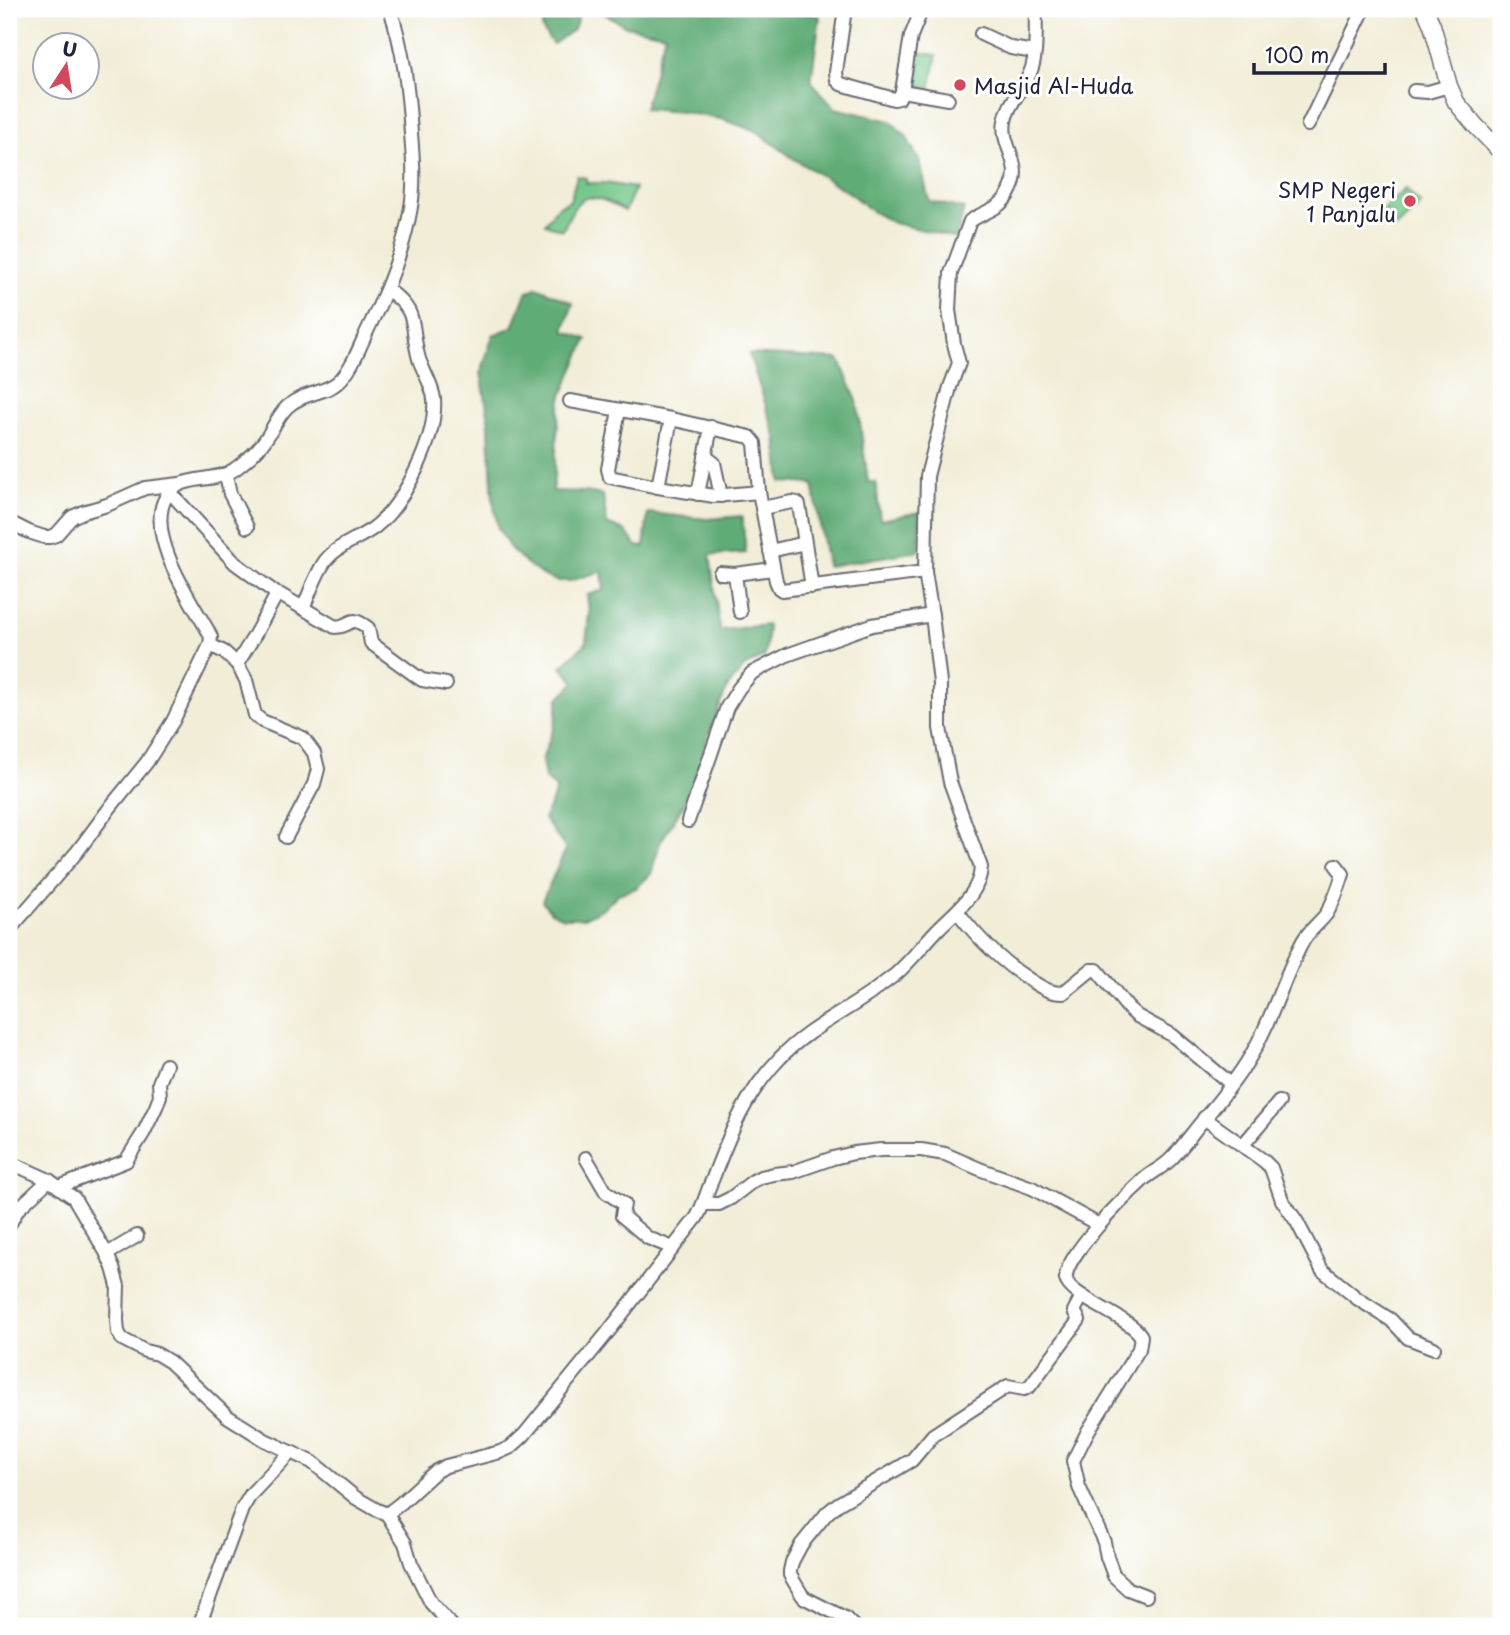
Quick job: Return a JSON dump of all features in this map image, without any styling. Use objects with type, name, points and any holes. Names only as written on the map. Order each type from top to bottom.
[{"type":"main road","points":[[1425,9],[1449,86],[1464,113],[1501,152]]},
{"type":"street","points":[[9,522],[29,532],[50,537],[56,535],[72,517],[145,488],[175,488],[226,474],[259,448],[288,406],[299,398],[338,383],[348,372],[385,293],[411,207],[413,172],[406,68],[390,9]]},
{"type":"street","points":[[845,9],[837,80],[841,84],[894,99],[899,97],[902,91],[911,36],[922,9]]},
{"type":"street","points":[[387,1514],[436,1471],[500,1452],[511,1447],[524,1435],[697,1217],[734,1124],[761,1078],[782,1055],[805,1037],[898,972],[957,911],[980,880],[981,867],[950,782],[940,728],[940,683],[925,572],[927,476],[950,387],[959,363],[950,310],[951,273],[970,221],[1000,205],[1012,188],[1016,168],[1007,142],[1004,122],[1031,71],[1036,9]]},
{"type":"street","points":[[1308,125],[1364,9]]},
{"type":"street","points":[[981,34],[1011,48],[1034,52]]},
{"type":"street","points":[[1414,91],[1428,92],[1449,86]]},
{"type":"street","points":[[902,91],[948,99]]},
{"type":"street","points":[[303,608],[326,560],[342,546],[374,527],[397,504],[425,451],[434,411],[434,395],[419,356],[409,309],[404,303],[385,293]]},
{"type":"street","points":[[570,401],[710,427],[753,440],[770,551],[777,585],[782,590],[925,572]]},
{"type":"street","points":[[619,410],[608,469],[608,475],[612,478],[698,494],[721,496],[759,492]]},
{"type":"street","points":[[658,487],[671,419]]},
{"type":"street","points":[[698,494],[710,427]]},
{"type":"street","points":[[705,456],[714,463],[721,496]]},
{"type":"street","points":[[226,474],[229,494],[247,527]]},
{"type":"street","points":[[175,488],[235,563],[277,594],[338,628],[351,621],[359,621],[368,628],[372,643],[416,676],[422,680],[446,684]]},
{"type":"street","points":[[9,930],[77,852],[147,762],[173,721],[210,645],[211,637],[176,575],[163,537],[161,522],[164,499],[175,488]]},
{"type":"street","points":[[762,508],[793,502],[799,505],[812,587]]},
{"type":"street","points":[[770,551],[805,543]]},
{"type":"street","points":[[720,573],[774,569]]},
{"type":"street","points":[[734,574],[740,612]]},
{"type":"street","points":[[237,664],[277,594]]},
{"type":"street","points":[[688,821],[727,707],[752,673],[787,655],[872,625],[932,615]]},
{"type":"street","points":[[210,645],[225,652],[237,664],[246,680],[255,715],[262,721],[303,738],[314,753],[318,769],[314,784],[286,837]]},
{"type":"street","points":[[1146,1596],[1128,1589],[1114,1576],[1104,1542],[1079,1487],[1073,1461],[1088,1431],[1139,1349],[1141,1336],[1135,1328],[1067,1283],[1067,1272],[1082,1246],[1099,1225],[1145,1179],[1171,1159],[1248,1061],[1303,942],[1326,914],[1337,892],[1343,874],[1336,865]]},
{"type":"street","points":[[957,911],[993,953],[1050,992],[1063,993],[1091,970],[1097,970],[1137,1016],[1172,1035],[1231,1084]]},
{"type":"street","points":[[9,1225],[18,1209],[54,1183],[125,1161],[156,1107],[160,1096],[159,1083],[166,1065]]},
{"type":"street","points":[[1243,1145],[1279,1102]]},
{"type":"street","points":[[1204,1118],[1271,1168],[1282,1200],[1297,1222],[1322,1270],[1380,1311],[1408,1338],[1434,1348]]},
{"type":"street","points":[[704,1204],[719,1204],[761,1177],[793,1172],[833,1158],[881,1150],[921,1150],[945,1154],[1032,1188],[1099,1225]]},
{"type":"street","points":[[586,1158],[606,1192],[624,1204],[622,1216],[648,1238],[673,1248]]},
{"type":"street","points":[[9,1164],[54,1183],[74,1198],[107,1254],[118,1286],[117,1320],[122,1339],[170,1362],[227,1416],[265,1440],[322,1469],[356,1498],[387,1514],[405,1544],[411,1563],[431,1603],[452,1626]]},
{"type":"street","points":[[107,1254],[137,1236]]},
{"type":"street","points":[[853,1626],[845,1618],[805,1598],[790,1576],[792,1562],[806,1537],[838,1504],[912,1460],[933,1435],[1009,1386],[1024,1389],[1030,1386],[1079,1320],[1074,1311],[1083,1296]]},
{"type":"street","points":[[200,1626],[242,1509],[251,1494],[291,1452]]},
{"type":"green space","points":[[544,9],[581,9],[574,29],[553,44],[542,29]]},
{"type":"green space","points":[[596,9],[781,9],[820,16],[811,81],[835,108],[890,121],[906,136],[920,162],[929,201],[964,209],[956,238],[894,223],[873,212],[848,192],[794,159],[756,131],[721,119],[644,109],[665,34],[626,26]]},
{"type":"green space","points":[[917,52],[937,55],[930,89],[911,85]]},
{"type":"green space","points":[[577,176],[586,178],[586,183],[635,188],[625,211],[603,200],[586,198],[575,206],[563,230],[545,224],[557,207],[570,201]]},
{"type":"green space","points":[[1406,189],[1421,205],[1394,230],[1379,213]]},
{"type":"green space","points":[[537,287],[573,303],[564,331],[587,339],[562,395],[553,491],[603,495],[607,524],[625,531],[637,546],[644,547],[648,513],[707,519],[742,516],[746,553],[710,555],[720,630],[767,625],[768,629],[765,656],[744,667],[727,688],[689,795],[660,843],[651,874],[636,888],[618,894],[604,908],[584,918],[563,918],[551,912],[542,901],[566,849],[544,819],[557,789],[545,779],[542,760],[555,724],[559,698],[575,682],[561,667],[586,643],[589,613],[587,595],[604,590],[602,571],[570,581],[557,581],[542,575],[510,548],[498,528],[493,501],[488,414],[481,372],[493,335],[513,327],[526,293]]},
{"type":"green space","points":[[749,354],[839,359],[857,401],[868,482],[876,482],[880,520],[920,512],[919,551],[827,566],[813,484],[781,482],[776,437]]},
{"type":"place","name":"Masjid Al-Huda","points":[[960,85]]},
{"type":"place","name":"SMP Negeri 1 Panjalu","points":[[1410,201]]}]
